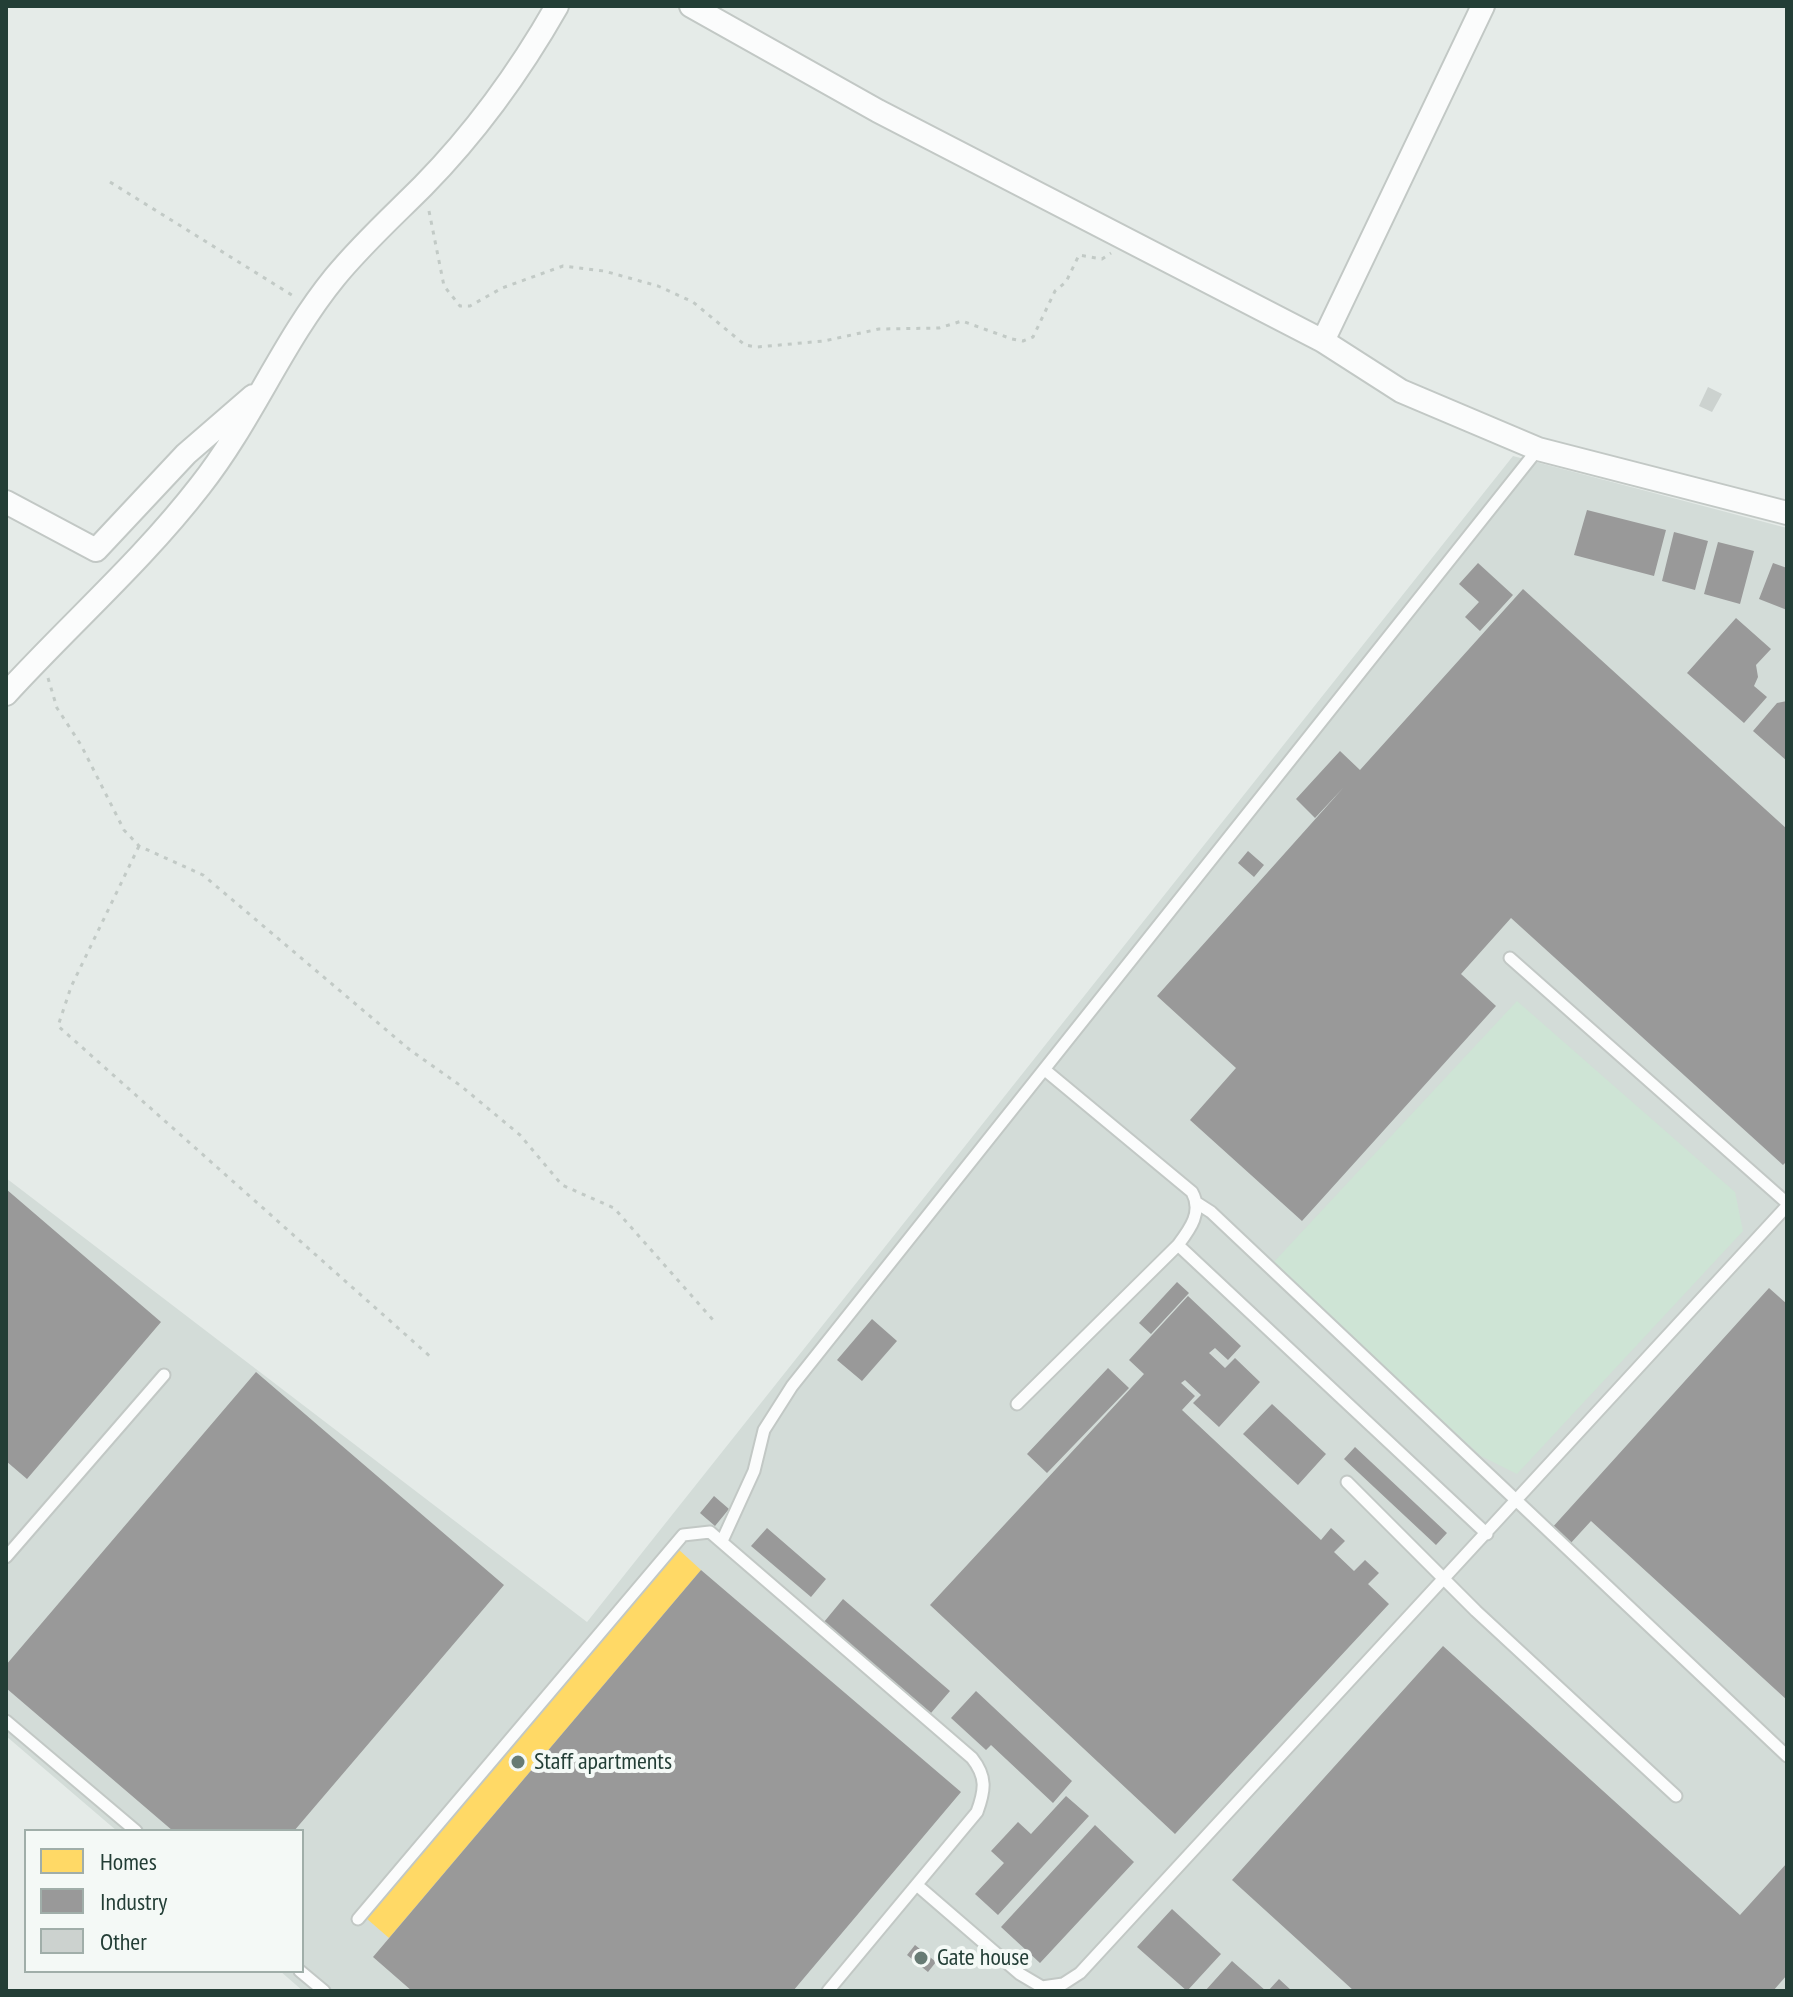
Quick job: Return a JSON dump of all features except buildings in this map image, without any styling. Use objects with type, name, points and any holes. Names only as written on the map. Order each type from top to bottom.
[{"type":"street","points":[[6,694],[142,554],[201,485],[249,415],[259,390],[306,314],[371,236],[423,186],[485,116],[557,6]]},
{"type":"street","points":[[691,6],[878,111],[1323,341],[1401,391],[1538,449],[1787,513]]},
{"type":"street","points":[[1323,341],[1483,6]]},
{"type":"street","points":[[6,502],[96,550],[186,454],[259,390]]},
{"type":"lane","points":[[722,1541],[754,1471],[764,1430],[774,1411],[1538,449]]},
{"type":"lane","points":[[918,1886],[1020,1974],[1042,1987],[1063,1984],[1080,1973],[1444,1576],[1487,1534],[1787,1204],[1510,958]]},
{"type":"lane","points":[[1045,1070],[1192,1192],[1197,1203],[1211,1212],[1787,1756]]},
{"type":"lane","points":[[1017,1404],[1178,1245],[1190,1230],[1197,1203]]},
{"type":"lane","points":[[1178,1245],[1487,1534]]},
{"type":"lane","points":[[6,1557],[164,1375]]},
{"type":"lane","points":[[1347,1482],[1476,1611],[1676,1796]]},
{"type":"lane","points":[[358,1919],[683,1535],[710,1532],[972,1758],[984,1774],[984,1793],[977,1812],[828,1991]]},
{"type":"lane","points":[[6,1721],[134,1829]]},
{"type":"lane","points":[[302,1973],[324,1991]]},
{"type":"path","points":[[110,182],[293,293],[306,314]]},
{"type":"path","points":[[423,186],[444,286],[460,306],[470,306],[563,266],[604,271],[682,295],[732,337],[745,345],[757,347],[824,341],[879,329],[939,328],[962,321],[1000,336],[1026,341],[1033,337],[1055,291],[1066,282],[1079,255],[1104,258],[1126,240]]},
{"type":"path","points":[[42,655],[57,708],[81,745],[124,830],[139,846],[203,875],[410,1050],[461,1086],[520,1135],[562,1185],[576,1195],[614,1208],[714,1321]]},
{"type":"path","points":[[139,846],[71,987],[58,1026],[433,1359]]},
{"type":"shaded area","points":[[1513,456],[1787,528],[1787,1991],[303,1991],[282,1973],[304,1973],[304,1829],[115,1829],[6,1736],[6,1178],[587,1622]]},
{"type":"green space","points":[[1517,1001],[1735,1192],[1743,1231],[1517,1474],[1481,1456],[1272,1264]]},
{"type":"place","name":"Staff apartments","points":[[518,1762]]},
{"type":"place","name":"Gate house","points":[[921,1958]]}]
